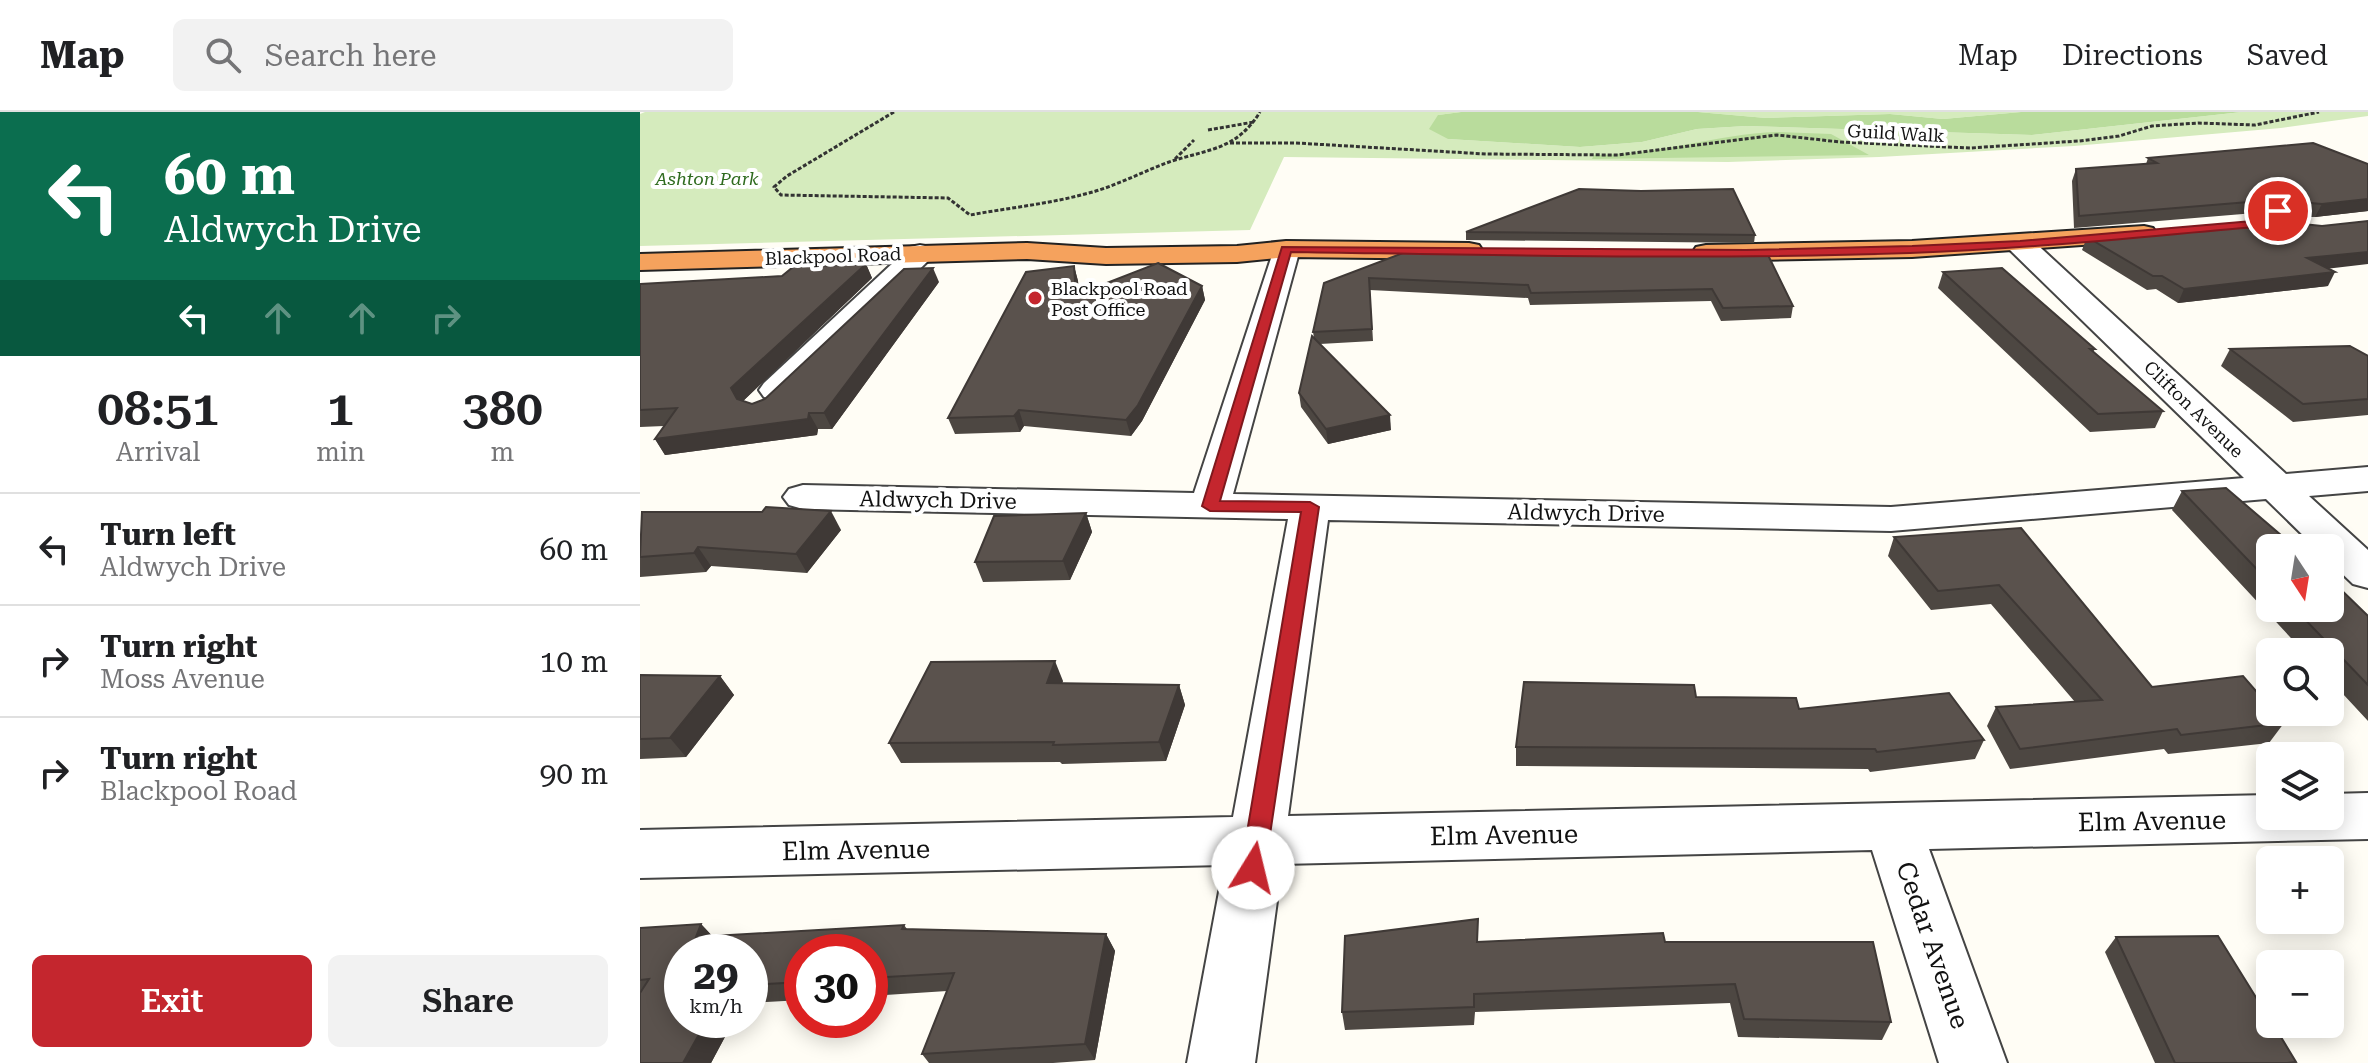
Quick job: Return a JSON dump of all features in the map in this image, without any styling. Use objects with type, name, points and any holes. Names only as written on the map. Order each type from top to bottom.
[{"type":"highway","points":[[2267,223],[2278,211],[2368,201]]},
{"type":"highway","points":[[2236,226],[2267,223],[2315,228],[2368,222]]},
{"type":"highway","points":[[1682,253],[2020,244],[2175,231]]},
{"type":"highway","name":"Blackpool Road","points":[[640,262],[1027,251],[1106,256],[1199,255],[1286,249],[1492,252]]},
{"type":"street","name":"Clifton Avenue","points":[[2020,244],[2368,574]]},
{"type":"street","points":[[1210,506],[1286,249]]},
{"type":"street","points":[[760,406],[920,253]]},
{"type":"street","name":"Aldwych Drive","points":[[803,497],[1891,519],[2368,479]]},
{"type":"street","points":[[1221,1063],[1310,507]]},
{"type":"street","name":"Elm Avenue","points":[[640,854],[2368,816]]},
{"type":"street","name":"Cedar Avenue","points":[[1893,827],[1973,1063]]},
{"type":"path","points":[[894,112],[787,176],[774,187],[781,195],[948,198],[970,215],[1087,194],[1230,143],[1248,131],[1260,112]]},
{"type":"path","name":"Guild Walk","points":[[1230,143],[1296,143],[1486,154],[1618,155],[1777,135],[1840,142],[1970,148],[2079,141],[2119,136],[2152,126],[2198,123],[2255,125],[2319,112]]},
{"type":"path","points":[[1208,130],[1255,122]]},
{"type":"path","points":[[1173,161],[1194,140]]},
{"type":"green space","name":"Ashton Park","points":[[1461,112],[1438,115],[1448,139],[1580,147],[1642,142],[1697,129],[1746,126],[2032,135],[2242,112],[2368,112],[2368,116],[2281,128],[2074,146],[1879,157],[1728,162],[1284,157],[1250,230],[640,246],[640,114]]},
{"type":"green space","points":[[1461,112],[1698,112],[1766,118],[1890,114],[1943,119],[2021,112],[2242,112],[2032,135],[1746,126],[1697,129],[1642,142],[1580,147],[1448,139],[1429,129],[1438,115]]},
{"type":"green space","points":[[1698,112],[2021,112],[1943,119],[1890,114],[1766,118]]},
{"type":"green space","points":[[1777,132],[1831,134],[1869,155],[1592,159],[1594,155],[1640,152]]},
{"type":"building","points":[[2313,143],[2368,164],[2368,199],[2322,204],[2273,200],[2079,216],[2076,169],[2157,163],[2148,158]]},
{"type":"building","points":[[1579,189],[1733,189],[1755,235],[1466,232]]},
{"type":"building","points":[[2273,221],[2322,226],[2368,221],[2368,252],[2307,258],[2335,272],[2184,289],[2162,276],[2153,276],[2087,237]]},
{"type":"building","points":[[1411,250],[1767,253],[1793,306],[1723,308],[1712,289],[1531,293],[1528,285],[1369,278],[1372,329],[1313,332],[1324,283]]},
{"type":"building","points":[[1158,263],[1202,286],[1138,405],[1126,420],[1019,410],[1014,416],[948,418],[1026,272],[1074,266],[1076,295]]},
{"type":"building","points":[[866,264],[731,388],[737,399],[752,404],[765,399],[904,269],[933,268],[824,413],[809,413],[808,419],[655,439],[677,408],[640,410],[640,284],[782,276],[793,267]]},
{"type":"building","points":[[2002,268],[2163,411],[2098,414],[1943,272]]},
{"type":"building","points":[[1312,336],[1390,415],[1326,429],[1299,393]]},
{"type":"building","points":[[2350,346],[2368,356],[2368,399],[2303,404],[2230,349]]},
{"type":"building","points":[[2226,488],[2280,534],[2256,534],[2256,568],[2182,491]]},
{"type":"building","points":[[766,507],[831,511],[796,554],[698,547],[694,553],[640,557],[642,512],[762,512]]},
{"type":"building","points":[[1086,513],[1063,561],[975,562],[994,516]]},
{"type":"building","points":[[2021,528],[2152,687],[2243,676],[2256,691],[2258,726],[2181,735],[2177,729],[2020,749],[1996,707],[2102,700],[1999,585],[1938,591],[1894,537]]},
{"type":"building","points":[[2344,593],[2368,616],[2368,685],[2344,660],[2344,638],[2323,638],[2307,622],[2344,622]]},
{"type":"building","points":[[1055,661],[1047,683],[1179,685],[1159,742],[1053,745],[1054,742],[889,743],[931,662]]},
{"type":"building","points":[[640,675],[720,676],[670,738],[640,739]]},
{"type":"building","points":[[1524,682],[1694,685],[1696,697],[1796,698],[1799,709],[1949,693],[1984,740],[1877,752],[1875,749],[1516,747]]},
{"type":"building","points":[[1478,919],[1477,942],[1663,933],[1665,942],[1873,942],[1891,1022],[1744,1019],[1735,984],[1474,994],[1474,1007],[1342,1012],[1345,936]]},
{"type":"building","points":[[701,924],[697,934],[664,934],[664,1038],[697,1038],[683,1063],[640,1063],[640,993],[649,979],[640,980],[640,928]]},
{"type":"building","points":[[904,925],[902,929],[1106,934],[1085,1044],[922,1054],[954,973],[888,977],[888,934],[784,934],[784,983],[768,984],[768,934],[748,934]]},
{"type":"building","points":[[2218,936],[2256,997],[2256,1038],[2281,1038],[2296,1062],[2175,1063],[2116,937]]},
{"type":"place","name":"Blackpool Road Post Office","points":[[1035,298]]},
{"type":"route","points":[[1253,868],[1310,507],[1210,506],[1286,249],[1746,254],[1912,249],[2020,244],[2267,223],[2278,211]]}]
